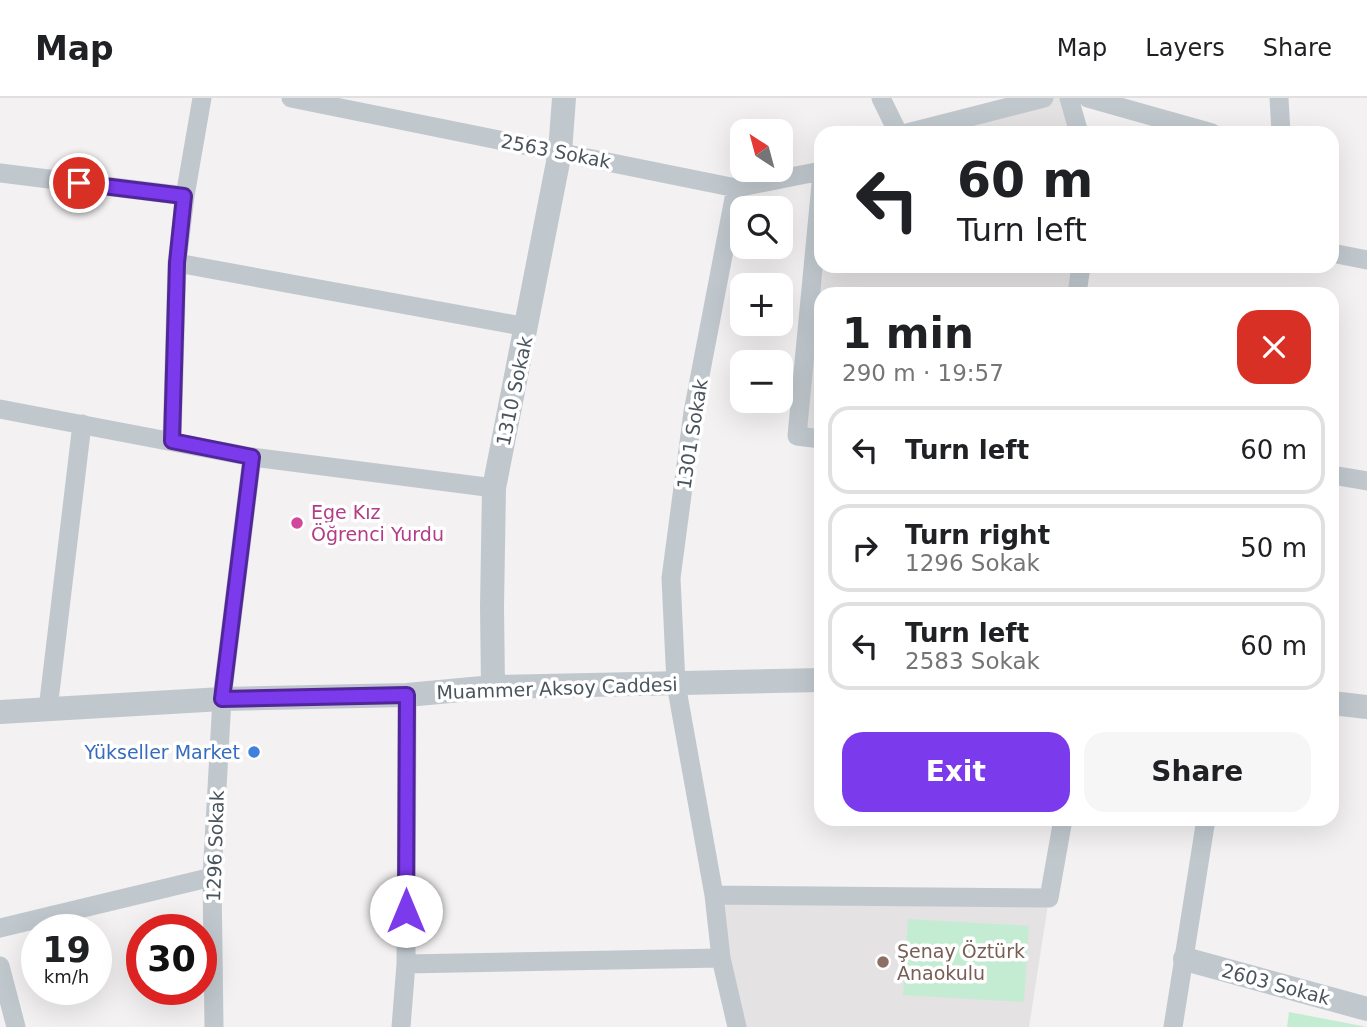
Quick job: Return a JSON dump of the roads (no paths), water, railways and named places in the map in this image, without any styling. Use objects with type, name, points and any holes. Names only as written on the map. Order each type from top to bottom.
[{"type":"street","points":[[172,441],[177,263],[184,196],[202,98]]},
{"type":"street","name":"2563 Sokak","points":[[291,98],[736,188],[814,172]]},
{"type":"street","name":"1310 Sokak","points":[[493,687],[494,488],[560,152],[564,98]]},
{"type":"street","points":[[881,98],[895,126]]},
{"type":"street","points":[[934,126],[1044,98]]},
{"type":"street","points":[[1069,98],[1077,126]]},
{"type":"street","points":[[1088,98],[1187,126]]},
{"type":"street","points":[[1279,98],[1281,126]]},
{"type":"street","points":[[0,173],[184,196]]},
{"type":"street","name":"1301 Sokak","points":[[736,188],[693,412],[671,578],[676,684],[714,895],[721,958],[737,1027]]},
{"type":"street","points":[[1339,254],[1367,260]]},
{"type":"street","points":[[814,258],[797,436],[814,438]]},
{"type":"street","points":[[177,263],[527,327]]},
{"type":"street","points":[[0,409],[252,457],[494,488]]},
{"type":"street","points":[[48,709],[82,424]]},
{"type":"street","name":"1296 Sokak","points":[[214,1027],[212,877],[222,699],[252,457]]},
{"type":"street","points":[[1339,476],[1367,481]]},
{"type":"street","name":"Muammer Aksoy Caddesi","points":[[0,712],[222,699],[407,695],[493,687],[814,680]]},
{"type":"street","points":[[401,1027],[406,964],[407,695]]},
{"type":"street","points":[[1339,704],[1367,707]]},
{"type":"street","points":[[714,895],[1049,898],[1062,826]]},
{"type":"street","points":[[1173,1027],[1205,826]]},
{"type":"street","points":[[0,928],[212,877]]},
{"type":"street","points":[[406,964],[721,958]]},
{"type":"street","name":"2603 Sokak","points":[[1185,959],[1367,1009]]},
{"type":"street","points":[[0,966],[16,1027]]},
{"type":"place","name":"Ege Kız Öğrenci Yurdu","points":[[297,523]]},
{"type":"place","name":"Yükseller Market","points":[[254,752]]},
{"type":"place","name":"Şenay Öztürk Anaokulu","points":[[883,962]]}]
